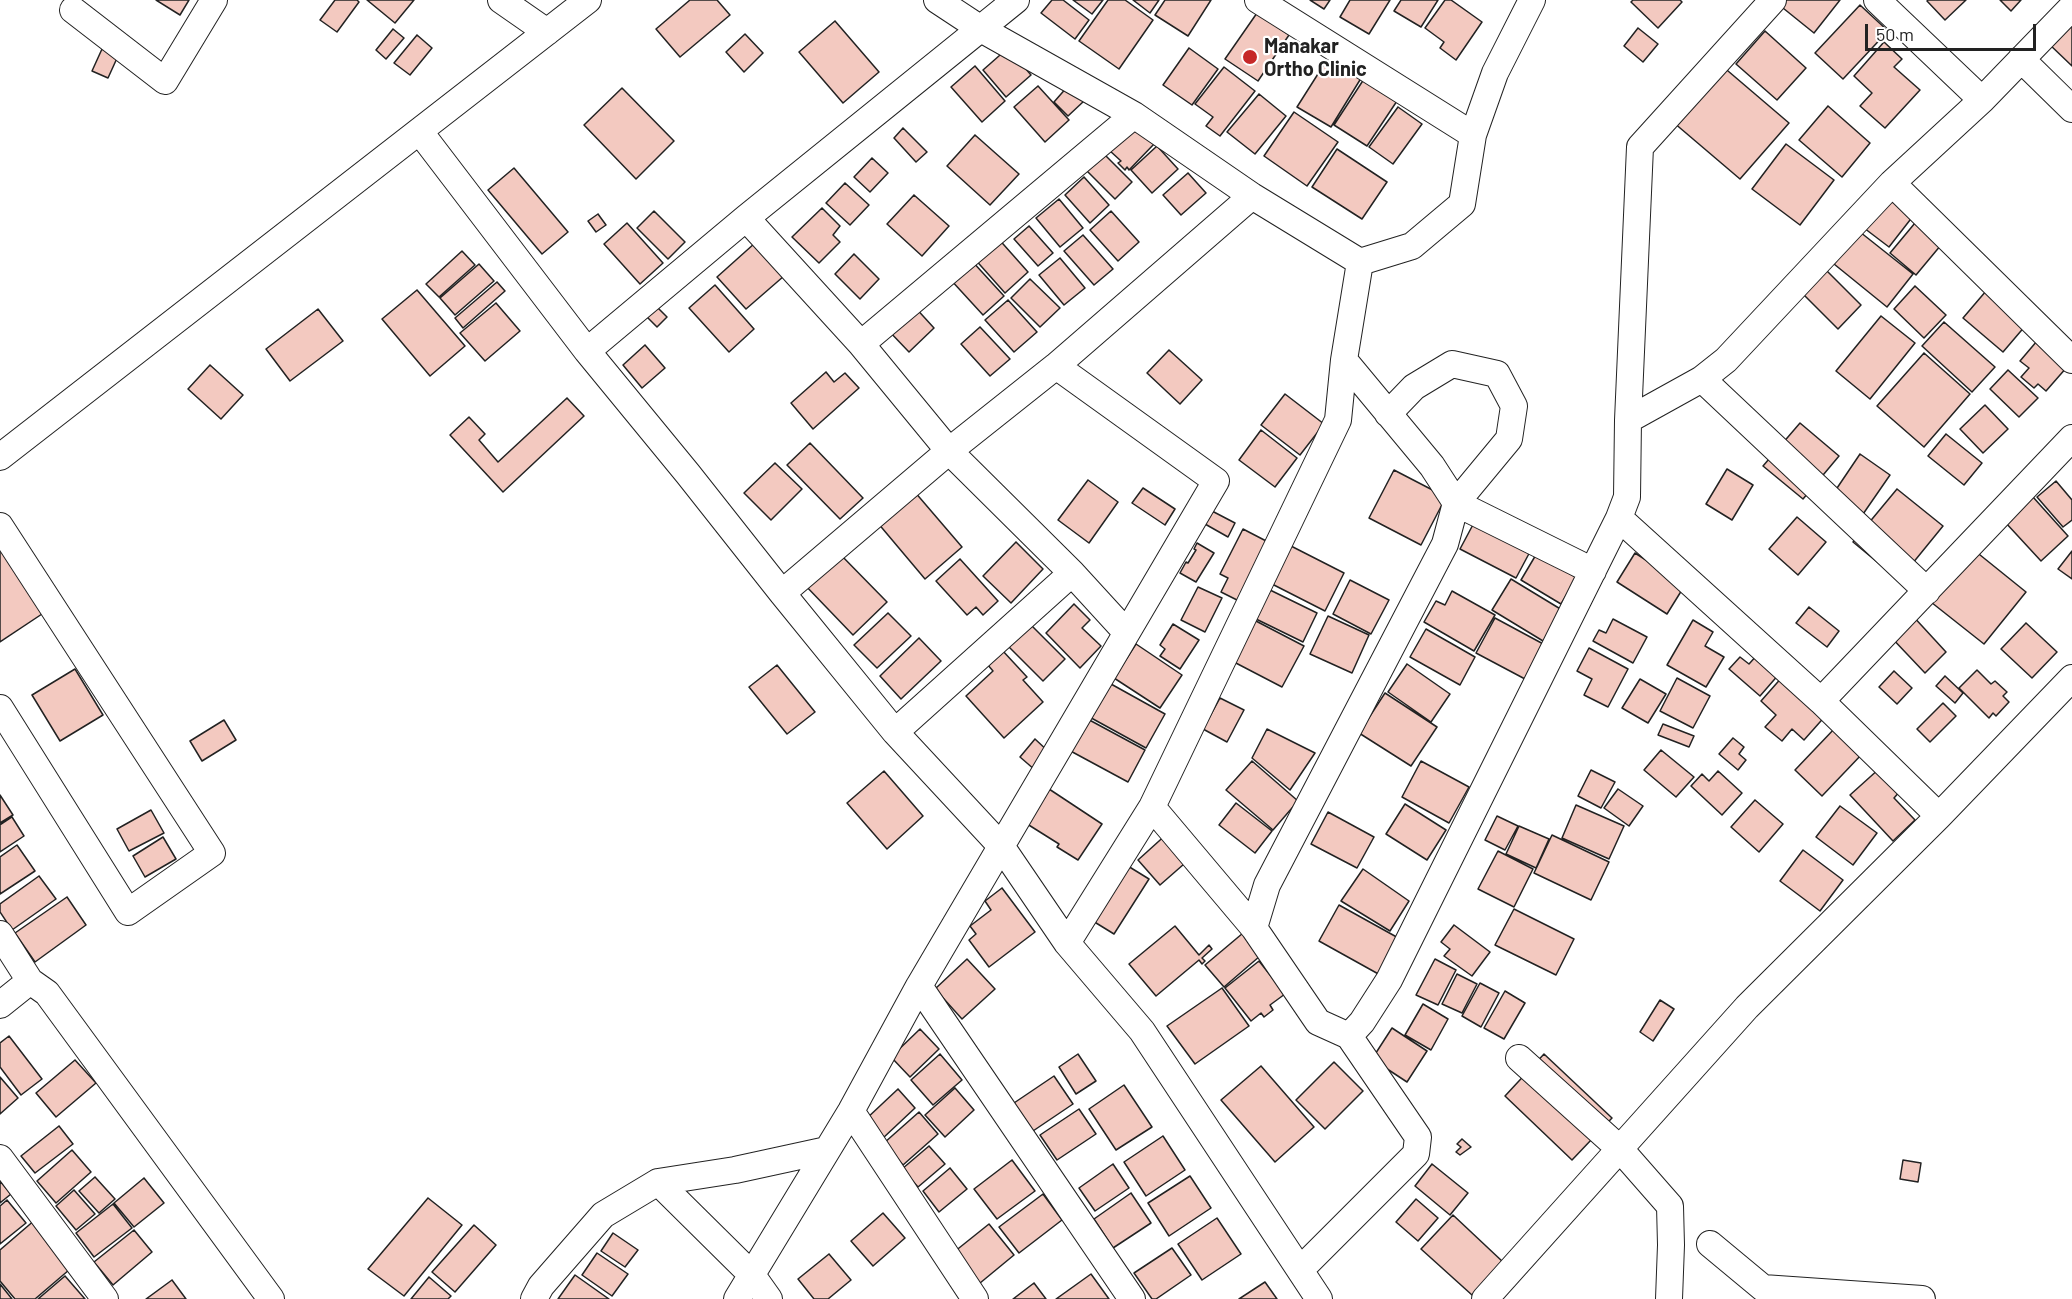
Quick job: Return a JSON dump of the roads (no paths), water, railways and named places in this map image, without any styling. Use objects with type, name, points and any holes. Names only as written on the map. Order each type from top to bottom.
[{"type":"street","points":[[68,3],[165,81],[214,0]]},
{"type":"street","points":[[501,0],[547,32]]},
{"type":"street","points":[[0,457],[588,0]]},
{"type":"street","points":[[937,0],[981,28],[1134,116],[1251,196],[1360,262],[1412,246],[1462,204],[1473,135],[1495,73],[1532,0]]},
{"type":"street","points":[[587,351],[746,218],[1016,0]]},
{"type":"street","points":[[1258,0],[1473,135]]},
{"type":"street","points":[[1349,1036],[1362,1022],[1389,980],[1593,571],[1627,497],[1628,420],[1640,147],[1773,0]]},
{"type":"street","points":[[1877,0],[1982,100]]},
{"type":"street","points":[[1628,420],[1702,379],[1726,360],[1892,183],[1982,100],[2072,7]]},
{"type":"street","points":[[2021,59],[2072,109]]},
{"type":"street","points":[[861,344],[1134,116]]},
{"type":"street","points":[[420,132],[587,351],[895,732],[1001,846],[1067,943],[1142,1031],[1319,1299]]},
{"type":"street","points":[[1892,183],[2072,360]]},
{"type":"street","points":[[783,593],[949,451],[1056,366],[1251,196]]},
{"type":"street","points":[[746,218],[861,344],[949,451],[1072,573],[1126,632]]},
{"type":"street","points":[[1067,943],[1152,807],[1338,420],[1344,360],[1360,262]]},
{"type":"street","points":[[1344,360],[1432,466],[1456,503],[1593,571]]},
{"type":"street","points":[[1254,928],[1267,885],[1445,544],[1456,503],[1509,439],[1514,406],[1497,374],[1452,364],[1414,387],[1388,414]]},
{"type":"street","points":[[737,1299],[851,1111],[919,986],[1216,481],[1056,366]]},
{"type":"street","points":[[1702,379],[1927,591]]},
{"type":"street","points":[[1821,701],[2072,438]]},
{"type":"street","points":[[1619,518],[1821,701],[1939,816]]},
{"type":"street","points":[[0,526],[212,853],[128,912],[0,708]]},
{"type":"street","points":[[895,732],[1072,573]]},
{"type":"street","points":[[1485,1299],[1747,1006],[1939,816],[2072,678]]},
{"type":"street","points":[[1152,807],[1254,928],[1318,1022],[1349,1036],[1418,1137],[1416,1154],[1300,1270]]},
{"type":"street","points":[[0,934],[30,981],[47,993],[271,1299]]},
{"type":"street","points":[[0,1005],[30,981]]},
{"type":"street","points":[[919,986],[1132,1299]]},
{"type":"street","points":[[1519,1058],[1620,1149],[1670,1206],[1669,1299]]},
{"type":"street","points":[[851,1111],[975,1299]]},
{"type":"street","points":[[534,1299],[541,1286],[603,1215],[658,1182],[735,1170],[827,1150]]},
{"type":"street","points":[[0,1158],[105,1299]]},
{"type":"street","points":[[658,1182],[752,1275],[769,1299]]},
{"type":"street","points":[[1710,1244],[1763,1288],[1922,1299]]},
{"type":"place","name":"Manakar Ortho Clinic","points":[[1250,57]]}]
